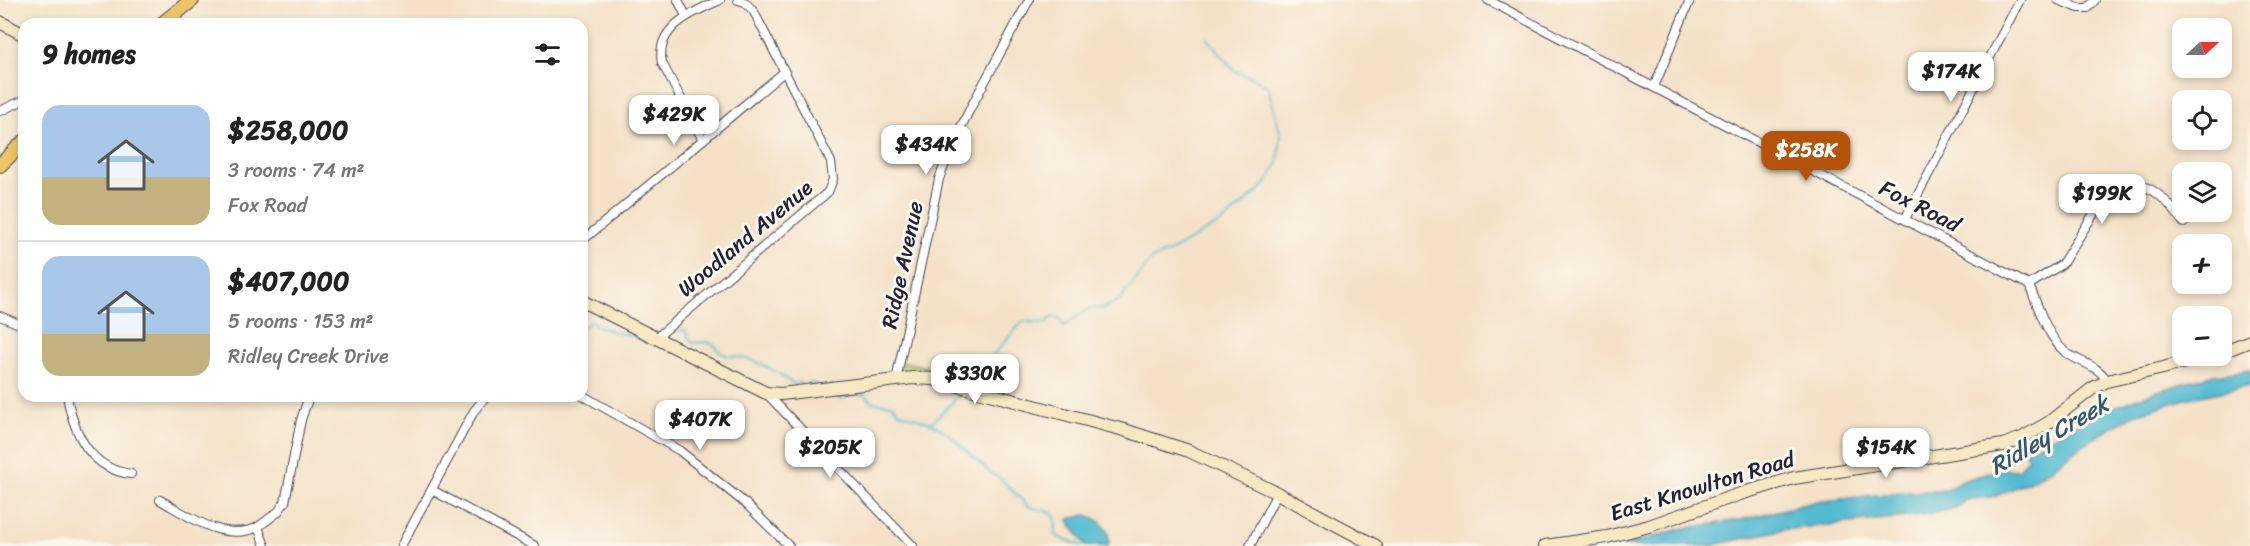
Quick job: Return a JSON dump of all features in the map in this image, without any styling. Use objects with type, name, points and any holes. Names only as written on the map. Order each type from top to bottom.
[{"type":"main road","points":[[170,18],[192,0]]},
{"type":"main road","points":[[0,22],[18,32]]},
{"type":"main road","points":[[0,165],[18,148]]},
{"type":"main road","points":[[588,304],[766,393],[782,394],[923,378],[943,381],[1129,432],[1189,451],[1277,493],[1376,546]]},
{"type":"main road","points":[[2232,348],[2250,341]]},
{"type":"main road","name":"East Knowlton Road","points":[[1545,546],[1607,537],[1649,526],[1794,478],[2003,445],[2022,438],[2048,423],[2094,388],[2107,381],[2172,366]]},
{"type":"street","points":[[678,0],[686,16]]},
{"type":"street","points":[[703,140],[662,63],[659,50],[667,35],[686,16],[720,0]]},
{"type":"street","name":"Woodland Avenue","points":[[656,338],[828,192],[833,179],[831,162],[754,12],[745,2],[738,0]]},
{"type":"street","name":"Ridge Avenue","points":[[896,380],[939,179],[966,116],[1029,0]]},
{"type":"street","name":"Fox Road","points":[[1488,0],[2029,285]]},
{"type":"street","points":[[1654,87],[1690,0]]},
{"type":"street","points":[[1905,219],[2020,0]]},
{"type":"street","points":[[2058,0],[2079,8],[2088,8],[2095,0]]},
{"type":"street","points":[[588,237],[784,72]]},
{"type":"street","points":[[0,111],[18,103]]},
{"type":"street","points":[[2107,381],[2096,367],[2073,358],[2063,350],[2043,316],[2029,285],[2062,264],[2105,196],[2115,188],[2128,184],[2140,185],[2160,193],[2184,223]]},
{"type":"street","points":[[0,316],[18,324]]},
{"type":"street","points":[[766,393],[913,546]]},
{"type":"street","points":[[588,398],[680,451],[746,504],[789,546]]},
{"type":"street","points":[[69,402],[76,430],[92,455],[106,467],[117,472],[131,474]]},
{"type":"street","points":[[160,500],[223,531],[238,533],[258,527],[278,512],[285,502],[299,428],[307,402]]},
{"type":"street","points":[[401,546],[474,411],[481,402]]},
{"type":"street","points":[[432,490],[535,546]]},
{"type":"street","points":[[1250,546],[1277,493]]},
{"type":"street","points":[[258,527],[265,546]]},
{"type":"green space","points":[[958,360],[964,382],[959,379],[954,363],[922,374],[902,370],[902,362],[928,367]]},
{"type":"water","points":[[2250,370],[2250,386],[2186,399],[2135,414],[2079,447],[2049,471],[2028,482],[1996,496],[1965,500],[1959,506],[1949,510],[1915,516],[1780,530],[1710,546],[1623,546],[1680,529],[1740,520],[1814,502],[1947,490],[1961,481],[2003,469],[2018,470],[2028,459],[2025,452],[2101,412],[2207,376]]},
{"type":"water","points":[[1085,515],[1104,526],[1109,540],[1108,546],[1085,546],[1069,519]]},
{"type":"waterway","points":[[971,380],[1023,321],[1046,323],[1052,317],[1059,318],[1064,326],[1088,309],[1102,309],[1120,300],[1152,259],[1175,249],[1225,220],[1265,185],[1278,163],[1281,136],[1268,87],[1256,79],[1235,71],[1207,38]]},
{"type":"waterway","points":[[588,323],[591,321],[601,328],[648,340]]},
{"type":"waterway","points":[[677,332],[684,329],[692,343],[704,342],[715,345],[719,352],[757,362],[792,383],[801,383]]},
{"type":"waterway","points":[[808,383],[816,384]]},
{"type":"waterway","points":[[830,393],[840,399],[855,394],[865,395],[874,403],[892,404],[899,412],[931,423],[947,433],[991,473],[1001,479],[1029,507],[1051,512],[1055,516],[1056,536],[1082,546]]},
{"type":"waterway","points":[[932,422],[962,393]]},
{"type":"water label","name":"Ridley Creek","points":[[2049,435]]}]
